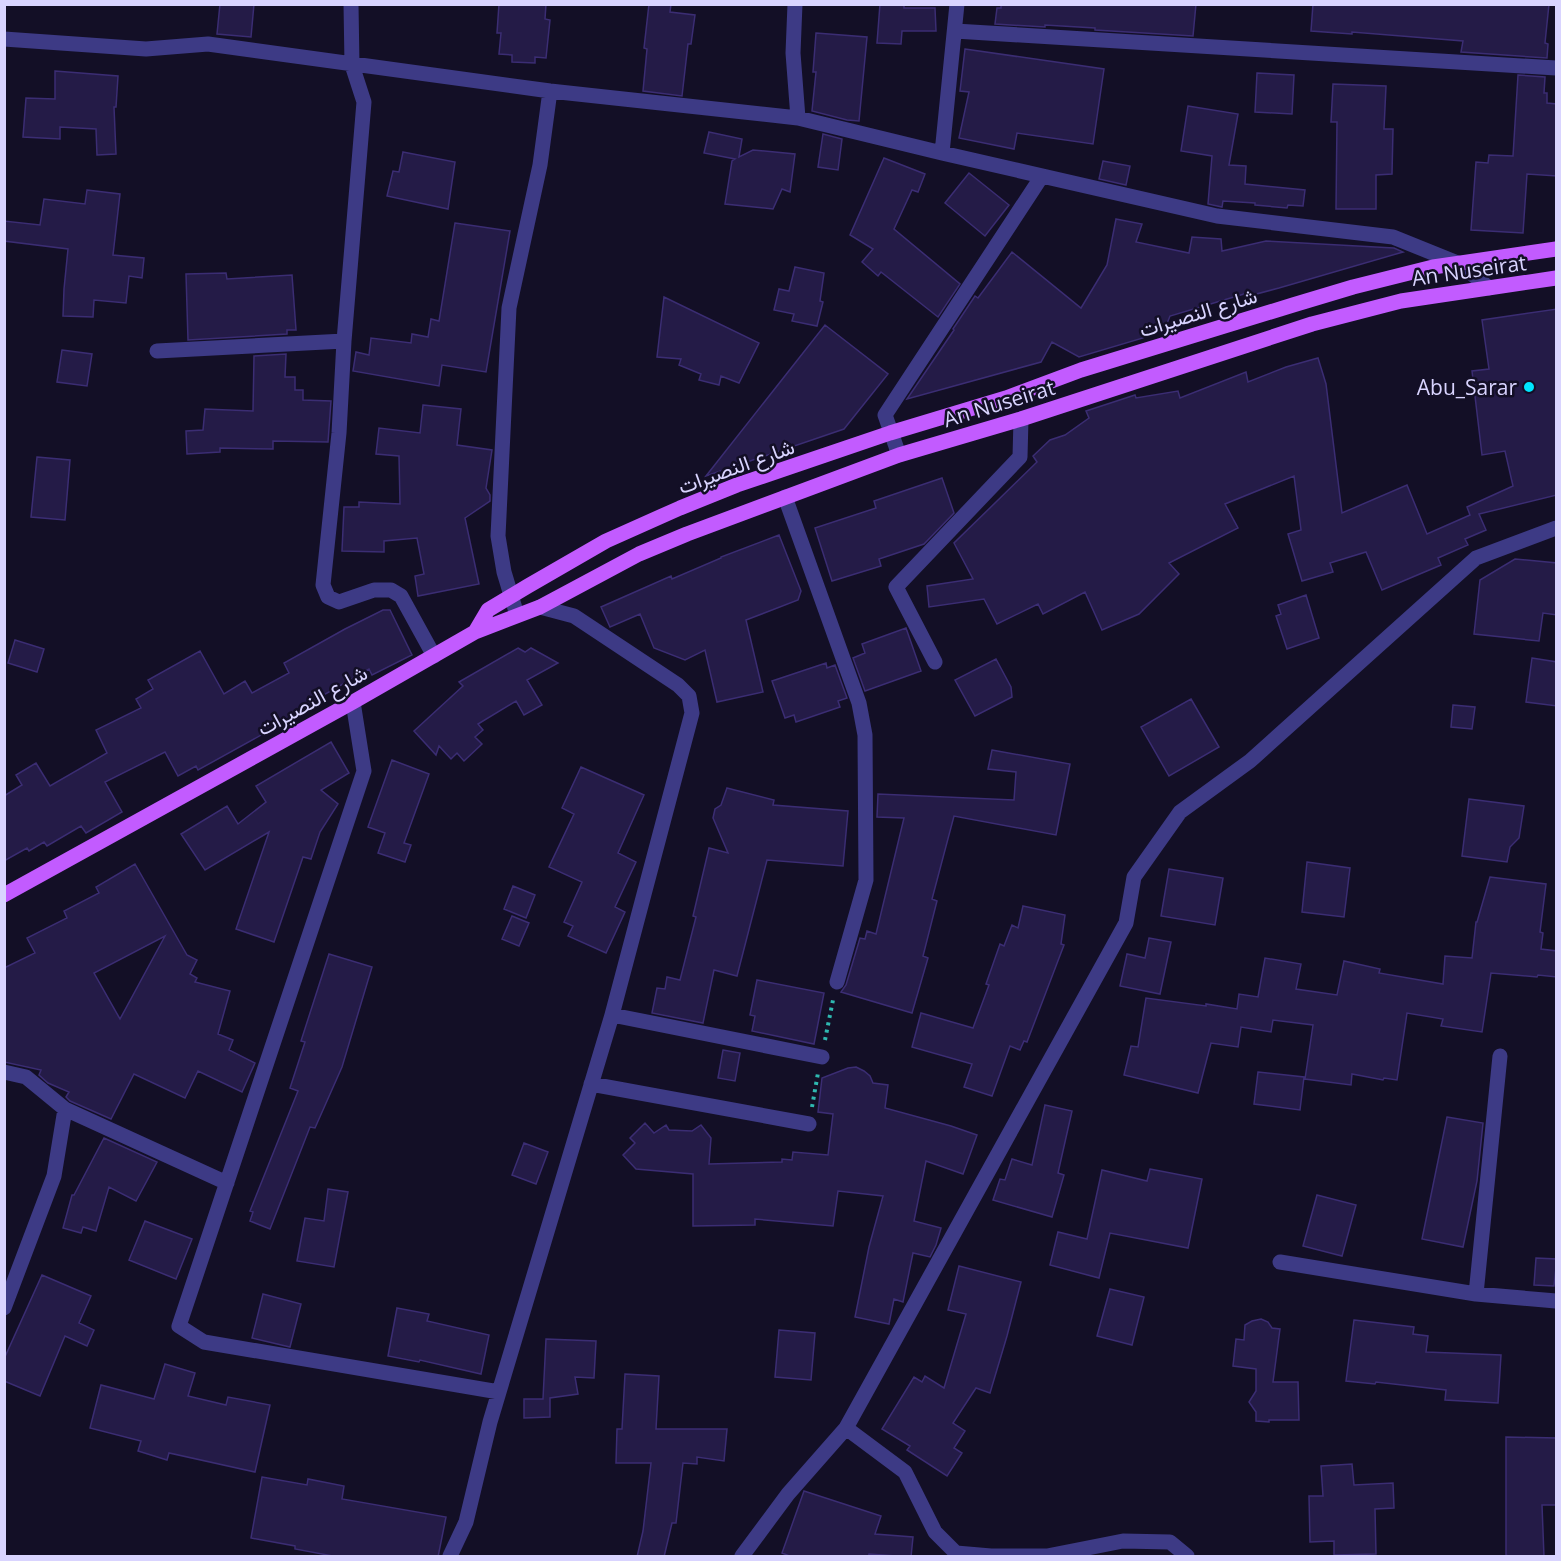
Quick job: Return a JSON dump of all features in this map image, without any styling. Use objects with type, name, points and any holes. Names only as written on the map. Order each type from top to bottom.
[{"type":"main road","name":"شارع النصيرات","points":[[4,895],[475,632],[488,610],[606,541],[680,508],[737,485],[890,433],[1006,398],[1082,370],[1353,287],[1433,267],[1557,249]]},
{"type":"main road","name":"An Nuseirat","points":[[475,632],[540,607],[639,554],[899,455],[1020,419],[1312,324],[1401,301],[1557,278]]},
{"type":"street","points":[[351,4],[352,65],[364,102],[344,341],[339,433],[323,585],[328,597],[339,602],[374,591],[391,590],[401,596],[434,656]]},
{"type":"street","points":[[795,4],[794,53],[798,118]]},
{"type":"street","points":[[942,153],[957,4]]},
{"type":"street","points":[[955,31],[1557,68]]},
{"type":"street","points":[[4,39],[146,50],[208,44],[550,91],[798,118],[1217,216],[1393,237],[1460,264],[1490,288]]},
{"type":"street","points":[[517,615],[500,555],[498,536],[508,308],[540,165],[550,91]]},
{"type":"street","points":[[899,455],[885,415],[1042,176]]},
{"type":"street","points":[[157,351],[344,341]]},
{"type":"street","points":[[935,662],[896,587],[1020,457],[1020,419]]},
{"type":"street","points":[[785,497],[859,703],[865,735],[866,880],[837,982]]},
{"type":"street","points":[[742,1557],[788,1494],[846,1428],[1126,923],[1134,877],[1180,812],[1250,761],[1476,558],[1557,528]]},
{"type":"street","points":[[450,1557],[466,1522],[490,1422],[612,1015],[692,713],[689,696],[678,685],[574,616],[540,607]]},
{"type":"street","points":[[353,702],[364,771],[179,1326],[204,1342],[499,1392]]},
{"type":"street","points":[[612,1015],[822,1058]]},
{"type":"street","points":[[1476,1294],[1500,1056]]},
{"type":"street","points":[[4,1072],[26,1077],[65,1109],[227,1183]]},
{"type":"street","points":[[591,1084],[809,1124]]},
{"type":"street","points":[[4,1308],[54,1176],[65,1109]]},
{"type":"street","points":[[1280,1262],[1476,1294],[1557,1301]]},
{"type":"street","points":[[846,1428],[905,1472],[935,1532],[956,1553],[992,1556],[1047,1556],[1123,1541],[1170,1542],[1187,1557]]},
{"type":"building","points":[[220,4],[254,4],[251,37],[217,34]]},
{"type":"building","points":[[499,4],[546,4],[545,19],[550,20],[546,58],[535,57],[535,63],[512,62],[512,55],[499,54],[501,33],[497,33]]},
{"type":"building","points":[[649,4],[671,4],[670,12],[695,15],[691,44],[688,44],[682,96],[643,91],[647,49],[644,48]]},
{"type":"building","points":[[880,4],[904,4],[904,8],[935,8],[936,31],[902,31],[901,44],[877,43]]},
{"type":"building","points":[[1001,4],[1196,4],[1193,36],[1095,30],[1095,28],[995,24],[997,8],[1001,8]]},
{"type":"building","points":[[1313,4],[1549,4],[1545,43],[1548,44],[1547,58],[1461,52],[1463,41],[1311,31]]},
{"type":"building","points":[[816,33],[867,37],[859,121],[812,111],[816,72],[813,72]]},
{"type":"building","points":[[965,49],[1104,69],[1093,144],[1017,133],[1014,149],[959,138],[969,92],[960,91]]},
{"type":"building","points":[[55,71],[118,76],[116,107],[114,107],[116,154],[97,155],[96,129],[60,127],[60,139],[23,137],[26,98],[55,99]]},
{"type":"building","points":[[1257,73],[1294,75],[1292,114],[1255,112]]},
{"type":"building","points":[[1518,75],[1545,77],[1544,93],[1547,93],[1547,103],[1557,104],[1557,176],[1527,174],[1523,233],[1471,230],[1476,162],[1488,163],[1489,155],[1513,156]]},
{"type":"building","points":[[1333,84],[1386,86],[1384,129],[1393,129],[1392,174],[1376,175],[1376,209],[1336,209],[1337,122],[1331,122]]},
{"type":"building","points":[[1188,106],[1238,114],[1229,165],[1246,166],[1245,184],[1305,190],[1303,206],[1288,205],[1287,208],[1223,201],[1222,207],[1208,204],[1212,156],[1181,151]]},
{"type":"building","points":[[709,132],[742,139],[739,157],[753,150],[795,154],[790,192],[782,189],[773,209],[725,204],[732,161],[735,159],[704,153]]},
{"type":"building","points":[[823,134],[842,139],[838,170],[818,167]]},
{"type":"building","points":[[403,152],[455,162],[448,209],[387,196],[393,171],[399,172]]},
{"type":"building","points":[[884,158],[925,174],[918,192],[912,190],[894,229],[960,284],[938,317],[881,272],[878,276],[862,262],[873,249],[850,235]]},
{"type":"building","points":[[1103,161],[1130,166],[1126,185],[1099,179]]},
{"type":"building","points":[[969,173],[1009,205],[985,236],[945,203]]},
{"type":"building","points":[[87,190],[120,194],[113,255],[144,258],[142,278],[129,276],[126,303],[94,300],[93,317],[63,316],[68,249],[4,241],[4,221],[40,225],[44,199],[85,204]]},
{"type":"building","points":[[1116,219],[1142,224],[1136,242],[1189,253],[1192,237],[1221,239],[1222,251],[1266,241],[1394,248],[1403,252],[1279,288],[1245,297],[1244,294],[1170,316],[1166,326],[1145,333],[1143,338],[1079,357],[1052,342],[1041,362],[907,399],[975,296],[978,298],[1012,252],[1081,308],[1107,265]]},
{"type":"building","points":[[455,223],[510,231],[486,372],[442,365],[439,386],[353,371],[356,352],[369,355],[371,338],[411,343],[412,334],[428,337],[431,319],[439,321]]},
{"type":"building","points":[[795,267],[824,273],[820,301],[823,302],[817,326],[792,321],[794,314],[774,310],[779,289],[789,291]]},
{"type":"building","points":[[226,273],[227,279],[292,275],[296,330],[287,330],[287,334],[188,340],[186,274]]},
{"type":"building","points":[[664,297],[759,343],[739,383],[721,376],[719,385],[699,380],[701,374],[679,365],[681,359],[657,357]]},
{"type":"building","points":[[1557,309],[1557,495],[1479,514],[1486,530],[1465,539],[1468,545],[1438,558],[1441,565],[1382,590],[1366,552],[1330,563],[1333,572],[1302,581],[1288,534],[1301,530],[1294,476],[1225,504],[1238,528],[1169,563],[1179,574],[1139,614],[1102,630],[1085,592],[1043,614],[1038,604],[997,624],[984,599],[929,607],[927,586],[973,579],[954,543],[1037,462],[1033,456],[1050,440],[1065,435],[1089,418],[1086,411],[1135,395],[1136,398],[1178,391],[1180,398],[1246,372],[1248,382],[1286,367],[1318,358],[1326,384],[1342,513],[1407,485],[1427,534],[1470,515],[1467,507],[1513,486],[1505,451],[1482,455],[1472,371],[1489,369],[1482,320]]},
{"type":"building","points":[[825,325],[888,374],[844,429],[706,476]]},
{"type":"building","points":[[62,350],[92,354],[87,386],[57,382]]},
{"type":"building","points":[[286,354],[285,377],[295,377],[295,390],[303,390],[303,400],[331,401],[328,442],[273,441],[273,449],[220,448],[220,452],[187,454],[186,431],[203,430],[205,409],[253,411],[254,356]]},
{"type":"building","points":[[423,405],[461,409],[457,445],[492,450],[486,488],[490,501],[465,518],[479,584],[418,596],[415,576],[424,574],[417,538],[384,541],[384,552],[342,551],[344,507],[359,507],[359,502],[400,504],[399,456],[376,454],[379,428],[420,433]]},
{"type":"building","points":[[37,457],[70,460],[65,520],[31,517]]},
{"type":"building","points":[[942,478],[954,513],[924,544],[879,559],[881,566],[832,581],[815,528],[876,508],[874,501]]},
{"type":"building","points":[[779,535],[801,591],[798,600],[746,620],[763,692],[717,702],[705,650],[685,660],[654,648],[640,614],[610,627],[601,607],[671,576],[672,579]]},
{"type":"building","points":[[1515,559],[1557,563],[1557,615],[1543,613],[1539,641],[1474,634],[1480,580]]},
{"type":"building","points":[[1306,595],[1319,638],[1287,649],[1276,616],[1281,614],[1278,605]]},
{"type":"building","points":[[383,610],[390,610],[412,655],[372,675],[369,669],[299,709],[301,713],[198,770],[196,766],[178,776],[165,752],[105,782],[122,812],[86,833],[81,826],[47,846],[44,842],[29,851],[27,848],[4,861],[4,796],[22,785],[16,775],[36,763],[50,786],[107,753],[96,730],[141,708],[136,699],[153,689],[148,680],[200,651],[224,694],[245,681],[252,693],[289,673],[284,663]]},
{"type":"building","points":[[906,628],[921,671],[865,691],[853,658],[865,653],[862,644]]},
{"type":"building","points":[[15,640],[44,649],[37,672],[8,663]]},
{"type":"building","points":[[518,648],[525,652],[531,648],[558,663],[527,680],[542,705],[524,715],[516,701],[478,724],[483,730],[475,737],[482,744],[464,761],[457,753],[451,759],[439,746],[436,755],[414,731],[463,686],[459,682]]},
{"type":"building","points":[[1532,658],[1557,662],[1557,706],[1526,702]]},
{"type":"building","points":[[996,659],[1011,687],[1012,697],[975,716],[955,680]]},
{"type":"building","points":[[826,663],[827,668],[835,665],[847,698],[838,701],[840,707],[796,722],[794,715],[785,718],[772,681]]},
{"type":"building","points":[[1191,699],[1219,747],[1169,776],[1141,727]]},
{"type":"building","points":[[1453,705],[1475,707],[1472,729],[1451,727]]},
{"type":"building","points":[[331,742],[349,773],[321,790],[338,804],[320,832],[311,859],[303,857],[274,942],[236,929],[269,832],[205,870],[181,834],[227,806],[238,824],[266,802],[256,786]]},
{"type":"building","points":[[992,750],[1070,764],[1056,835],[954,816],[932,899],[937,901],[923,956],[928,958],[912,1013],[841,992],[846,985],[860,938],[865,939],[867,931],[876,934],[904,818],[877,817],[878,794],[1014,800],[1016,772],[988,769]]},
{"type":"building","points":[[392,760],[429,774],[404,843],[411,845],[405,862],[378,853],[385,833],[368,827]]},
{"type":"building","points":[[581,767],[644,795],[618,853],[636,862],[615,907],[625,912],[606,953],[568,936],[573,926],[564,922],[582,882],[549,867],[574,814],[562,808]]},
{"type":"building","points":[[727,788],[774,800],[773,805],[848,811],[843,866],[767,860],[737,976],[714,970],[703,1023],[652,1013],[657,988],[665,989],[667,977],[680,980],[696,917],[693,916],[709,848],[728,853],[713,818],[715,809],[721,805]]},
{"type":"building","points":[[1469,799],[1524,806],[1519,838],[1510,847],[1507,862],[1462,856]]},
{"type":"building","points":[[1307,862],[1350,868],[1344,917],[1302,912]]},
{"type":"building","points":[[135,864],[187,955],[197,960],[190,974],[197,978],[195,982],[230,991],[218,1034],[233,1040],[229,1050],[255,1063],[242,1092],[198,1071],[185,1098],[134,1074],[111,1119],[70,1101],[66,1097],[69,1092],[48,1083],[39,1075],[41,1070],[4,1062],[4,968],[35,953],[27,938],[67,918],[64,911],[99,893],[96,887]],"holes":[[[165,936],[120,1019],[94,973]]]},
{"type":"building","points":[[1169,869],[1223,878],[1215,925],[1161,916]]},
{"type":"building","points":[[1490,877],[1546,884],[1540,932],[1543,933],[1541,949],[1557,951],[1557,977],[1491,973],[1482,1032],[1441,1026],[1443,1019],[1407,1013],[1397,1080],[1384,1078],[1383,1080],[1352,1074],[1351,1085],[1305,1079],[1313,1025],[1273,1020],[1271,1032],[1241,1027],[1238,1047],[1211,1043],[1198,1093],[1124,1075],[1131,1046],[1138,1047],[1146,998],[1237,1009],[1239,994],[1258,997],[1265,958],[1301,964],[1296,989],[1337,995],[1344,961],[1380,969],[1379,973],[1443,984],[1445,956],[1472,958],[1476,922]]},
{"type":"building","points":[[513,886],[535,895],[526,918],[504,909]]},
{"type":"building","points":[[1023,906],[1065,915],[1061,944],[1064,945],[1027,1042],[1024,1041],[1020,1050],[1010,1046],[992,1096],[964,1087],[972,1064],[912,1047],[921,1013],[973,1028],[989,985],[986,984],[1000,944],[1004,946],[1012,925],[1018,928]]},
{"type":"building","points":[[512,916],[529,923],[519,946],[502,939]]},
{"type":"building","points":[[1149,938],[1171,942],[1160,994],[1120,986],[1127,954],[1145,958]]},
{"type":"building","points":[[329,954],[372,967],[342,1067],[315,1128],[310,1127],[270,1229],[250,1221],[253,1212],[250,1211],[298,1091],[290,1088],[305,1042],[301,1041]]},
{"type":"building","points":[[757,980],[824,993],[814,1044],[752,1031],[755,1016],[750,1015]]},
{"type":"building","points":[[723,1050],[740,1053],[735,1081],[718,1078]]},
{"type":"building","points":[[856,1067],[870,1076],[873,1083],[888,1085],[885,1108],[977,1135],[963,1174],[926,1161],[914,1221],[941,1228],[930,1257],[913,1253],[903,1302],[894,1299],[889,1324],[855,1317],[869,1247],[883,1196],[838,1191],[833,1226],[755,1219],[755,1225],[693,1226],[693,1174],[636,1169],[623,1155],[635,1143],[630,1138],[645,1123],[654,1133],[666,1125],[669,1130],[692,1131],[701,1125],[711,1138],[709,1164],[782,1162],[782,1159],[792,1160],[793,1152],[828,1155],[833,1114],[818,1112],[822,1078]]},
{"type":"building","points":[[1258,1072],[1304,1077],[1300,1110],[1254,1104]]},
{"type":"building","points":[[1045,1105],[1072,1111],[1058,1173],[1064,1175],[1052,1217],[993,1200],[1000,1179],[1005,1180],[1012,1159],[1032,1165]]},
{"type":"building","points":[[1447,1117],[1483,1123],[1477,1181],[1463,1247],[1422,1239]]},
{"type":"building","points":[[104,1138],[157,1162],[136,1201],[109,1187],[96,1231],[83,1227],[81,1233],[63,1228],[72,1195]]},
{"type":"building","points":[[524,1143],[548,1152],[536,1184],[512,1175]]},
{"type":"building","points":[[1150,1169],[1202,1179],[1188,1248],[1110,1233],[1099,1278],[1050,1265],[1058,1232],[1087,1239],[1102,1170],[1147,1181]]},
{"type":"building","points":[[328,1189],[348,1192],[334,1267],[297,1261],[305,1218],[324,1221]]},
{"type":"building","points":[[1317,1195],[1356,1205],[1342,1256],[1303,1246]]},
{"type":"building","points":[[145,1221],[192,1239],[176,1279],[129,1260]]},
{"type":"building","points":[[1536,1258],[1557,1259],[1554,1286],[1534,1285]]},
{"type":"building","points":[[959,1266],[1021,1282],[990,1393],[976,1388],[953,1423],[965,1431],[954,1448],[962,1453],[947,1476],[907,1450],[910,1446],[882,1429],[914,1377],[922,1382],[925,1376],[944,1388],[966,1314],[948,1310]]},
{"type":"building","points":[[42,1275],[91,1296],[79,1323],[94,1330],[87,1346],[65,1336],[40,1396],[4,1381],[4,1359]]},
{"type":"building","points":[[1110,1289],[1144,1297],[1132,1345],[1097,1336]]},
{"type":"building","points":[[263,1294],[301,1304],[290,1347],[252,1338]]},
{"type":"building","points":[[397,1308],[429,1314],[427,1321],[489,1335],[481,1374],[420,1360],[419,1362],[388,1356]]},
{"type":"building","points":[[1261,1319],[1268,1322],[1272,1328],[1280,1329],[1273,1382],[1298,1382],[1299,1420],[1256,1421],[1256,1412],[1249,1402],[1256,1391],[1256,1369],[1233,1366],[1236,1339],[1244,1340],[1245,1325]]},
{"type":"building","points":[[1354,1320],[1414,1327],[1413,1334],[1428,1336],[1426,1352],[1501,1355],[1498,1403],[1445,1400],[1446,1390],[1346,1381]]},
{"type":"building","points":[[779,1330],[815,1333],[811,1380],[775,1377]]},
{"type":"building","points":[[546,1339],[596,1341],[594,1378],[575,1377],[578,1394],[550,1398],[550,1417],[524,1418],[524,1399],[543,1399]]},
{"type":"building","points":[[165,1364],[195,1373],[188,1396],[226,1405],[228,1397],[270,1405],[255,1472],[169,1453],[167,1460],[138,1451],[141,1441],[90,1428],[101,1385],[154,1399]]},
{"type":"building","points":[[625,1374],[659,1376],[656,1429],[727,1429],[724,1461],[697,1457],[697,1464],[683,1463],[676,1523],[672,1523],[664,1557],[637,1557],[643,1531],[651,1463],[616,1463],[617,1429],[622,1429]]},
{"type":"building","points":[[1506,1437],[1557,1438],[1557,1505],[1542,1505],[1544,1557],[1506,1555]]},
{"type":"building","points":[[1352,1464],[1354,1485],[1393,1483],[1394,1508],[1375,1509],[1376,1554],[1334,1555],[1334,1541],[1310,1542],[1309,1496],[1323,1496],[1321,1466]]},
{"type":"building","points":[[262,1477],[307,1485],[308,1479],[344,1486],[342,1499],[446,1517],[438,1557],[338,1557],[251,1538]]},
{"type":"building","points":[[804,1491],[881,1516],[875,1534],[913,1537],[911,1557],[869,1554],[868,1557],[792,1557],[782,1553]]},
{"type":"place","name":"Abu_Sarar","points":[[1529,387]]}]
